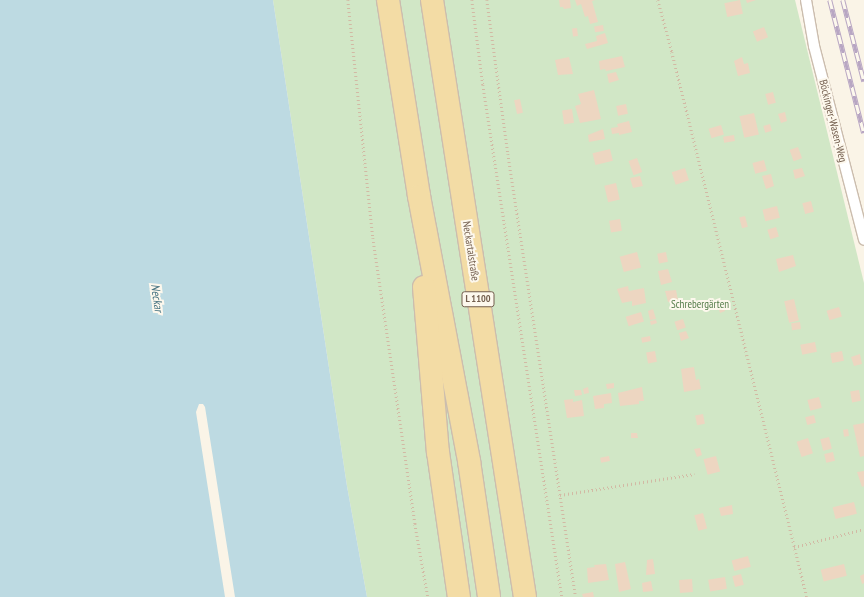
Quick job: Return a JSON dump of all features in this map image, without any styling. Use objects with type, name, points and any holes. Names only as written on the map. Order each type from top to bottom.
[{"type":"main road","points":[[388,0],[419,196],[469,461],[490,597]]},
{"type":"main road","name":"Neckartalstraße","points":[[432,0],[525,597]]},
{"type":"main road","points":[[419,196],[424,286],[438,452],[459,597]]},
{"type":"lane","name":"Böckinger-Wasen-Weg","points":[[806,0],[814,46],[864,240]]},
{"type":"path","points":[[348,0],[373,238],[412,509],[428,597]]},
{"type":"path","points":[[472,0],[482,85],[562,597]]},
{"type":"path","points":[[487,0],[509,161],[576,597]]},
{"type":"path","points":[[658,0],[807,597]]},
{"type":"path","points":[[560,495],[694,474]]},
{"type":"path","points":[[794,547],[864,528]]},
{"type":"green space","name":"Schrebergärten","points":[[273,0],[795,0],[864,283],[864,597],[367,597],[347,486]]},
{"type":"water","name":"Neckar","points":[[0,0],[273,0],[347,486],[367,597],[235,597],[205,407],[203,404],[199,404],[196,412],[225,597],[0,597]]},
{"type":"building","points":[[559,0],[570,0],[571,8],[564,9],[563,7],[560,7]]},
{"type":"building","points":[[575,0],[595,0],[592,1],[598,22],[590,24],[588,16],[585,17],[581,4],[577,6]]},
{"type":"building","points":[[740,0],[743,14],[727,17],[724,3]]},
{"type":"building","points":[[746,0],[756,0],[747,3]]},
{"type":"building","points":[[603,25],[604,31],[595,32],[594,26]]},
{"type":"building","points":[[764,27],[768,37],[757,42],[753,31]]},
{"type":"building","points":[[577,28],[578,36],[573,37],[572,29]]},
{"type":"building","points":[[605,33],[608,43],[587,49],[585,44],[597,41],[596,36]]},
{"type":"building","points":[[622,56],[625,67],[606,71],[605,69],[600,70],[599,61]]},
{"type":"building","points":[[569,57],[573,74],[558,75],[555,60]]},
{"type":"building","points":[[742,57],[744,64],[748,63],[750,73],[738,76],[734,61]]},
{"type":"building","points":[[616,72],[619,80],[609,83],[607,74]]},
{"type":"building","points":[[594,90],[601,119],[580,123],[575,106],[581,104],[578,94]]},
{"type":"building","points":[[773,92],[776,103],[768,105],[765,94]]},
{"type":"building","points":[[520,99],[523,113],[517,114],[514,100]]},
{"type":"building","points":[[626,104],[628,114],[618,116],[616,106]]},
{"type":"building","points":[[572,109],[574,123],[564,124],[562,110]]},
{"type":"building","points":[[785,112],[787,121],[781,123],[778,114]]},
{"type":"building","points":[[754,113],[759,134],[744,138],[739,116]]},
{"type":"building","points":[[629,121],[632,132],[619,135],[619,133],[612,134],[611,128],[618,127],[617,124]]},
{"type":"building","points":[[770,124],[772,131],[765,133],[763,126]]},
{"type":"building","points":[[721,125],[724,135],[711,138],[709,129]]},
{"type":"building","points":[[603,129],[605,139],[589,142],[588,135]]},
{"type":"building","points":[[734,135],[735,141],[724,143],[723,137]]},
{"type":"building","points":[[798,147],[802,158],[794,161],[790,150]]},
{"type":"building","points":[[610,149],[613,161],[595,165],[593,153]]},
{"type":"building","points":[[637,158],[642,172],[634,175],[629,161]]},
{"type":"building","points":[[764,160],[767,171],[755,174],[752,163]]},
{"type":"building","points":[[685,168],[689,180],[676,185],[672,172]]},
{"type":"building","points":[[802,168],[805,176],[795,179],[793,170]]},
{"type":"building","points":[[771,174],[774,186],[766,189],[762,176]]},
{"type":"building","points":[[640,176],[643,186],[633,188],[630,178]]},
{"type":"building","points":[[616,183],[620,200],[608,202],[604,186]]},
{"type":"building","points":[[811,201],[814,212],[805,214],[802,203]]},
{"type":"building","points":[[777,206],[780,218],[765,221],[762,210]]},
{"type":"building","points":[[745,216],[748,227],[742,228],[739,218]]},
{"type":"building","points":[[620,219],[622,231],[611,233],[609,221]]},
{"type":"building","points":[[776,227],[779,237],[770,239],[767,230]]},
{"type":"building","points":[[637,252],[641,267],[624,272],[620,257]]},
{"type":"building","points":[[666,252],[668,262],[659,264],[657,254]]},
{"type":"building","points":[[793,255],[796,266],[779,272],[776,259]]},
{"type":"building","points":[[668,269],[672,282],[661,285],[658,271]]},
{"type":"building","points":[[628,286],[629,291],[644,288],[646,303],[632,306],[632,301],[622,303],[617,289]]},
{"type":"building","points":[[676,290],[678,300],[668,302],[665,291]]},
{"type":"building","points":[[794,299],[799,320],[789,323],[784,301]]},
{"type":"building","points":[[722,302],[725,311],[720,313],[717,303]]},
{"type":"building","points":[[839,307],[842,317],[829,320],[827,311]]},
{"type":"building","points":[[653,309],[656,319],[650,320],[648,311]]},
{"type":"building","points":[[641,312],[644,322],[629,326],[626,317]]},
{"type":"building","points":[[683,319],[686,328],[677,330],[674,322]]},
{"type":"building","points":[[656,320],[657,323],[651,325],[650,321]]},
{"type":"building","points":[[800,322],[801,329],[792,330],[791,323]]},
{"type":"building","points":[[686,331],[689,338],[681,341],[679,333]]},
{"type":"building","points":[[650,336],[651,341],[642,343],[641,338]]},
{"type":"building","points":[[815,342],[817,352],[802,355],[800,345]]},
{"type":"building","points":[[655,351],[657,362],[648,363],[646,353]]},
{"type":"building","points":[[842,351],[844,361],[832,363],[830,353]]},
{"type":"building","points":[[860,354],[862,364],[854,366],[851,357]]},
{"type":"building","points":[[694,367],[696,380],[699,379],[701,389],[684,392],[681,369]]},
{"type":"building","points":[[614,383],[614,388],[607,389],[606,384]]},
{"type":"building","points":[[588,387],[589,393],[584,394],[583,389]]},
{"type":"building","points":[[642,387],[644,401],[639,401],[639,404],[620,406],[618,393]]},
{"type":"building","points":[[574,390],[581,390],[582,395],[575,396]]},
{"type":"building","points":[[859,390],[861,401],[852,402],[850,392]]},
{"type":"building","points":[[611,393],[612,403],[604,404],[604,408],[595,409],[593,396]]},
{"type":"building","points":[[819,397],[822,408],[810,411],[807,400]]},
{"type":"building","points":[[573,399],[573,402],[582,400],[584,416],[567,418],[564,400]]},
{"type":"building","points":[[703,414],[705,424],[697,425],[695,416]]},
{"type":"building","points":[[814,415],[816,423],[807,425],[805,417]]},
{"type":"building","points":[[864,423],[864,456],[860,457],[853,425]]},
{"type":"building","points":[[848,429],[849,436],[844,437],[843,430]]},
{"type":"building","points":[[631,433],[637,433],[638,438],[631,438]]},
{"type":"building","points":[[829,437],[832,449],[823,451],[820,439]]},
{"type":"building","points":[[808,438],[813,453],[802,457],[797,442]]},
{"type":"building","points":[[700,448],[702,455],[697,457],[694,449]]},
{"type":"building","points":[[833,452],[835,461],[826,463],[824,454]]},
{"type":"building","points":[[609,456],[610,461],[601,463],[600,458]]},
{"type":"building","points":[[716,456],[720,471],[708,475],[703,459]]},
{"type":"building","points":[[864,471],[864,486],[862,487],[857,472]]},
{"type":"building","points":[[854,502],[857,514],[836,519],[833,507]]},
{"type":"building","points":[[732,505],[733,514],[721,516],[719,508]]},
{"type":"building","points":[[703,513],[707,528],[698,531],[694,515]]},
{"type":"building","points":[[748,556],[751,567],[734,571],[732,560]]},
{"type":"building","points":[[653,559],[655,574],[646,575],[647,560]]},
{"type":"building","points":[[625,562],[631,589],[619,592],[615,564]]},
{"type":"building","points":[[606,564],[609,580],[588,583],[587,568],[595,567],[594,565]]},
{"type":"building","points":[[844,564],[847,576],[824,581],[821,570]]},
{"type":"building","points":[[741,574],[744,585],[735,587],[732,576]]},
{"type":"building","points":[[864,574],[864,583],[862,584],[860,576]]},
{"type":"building","points":[[725,577],[727,589],[710,592],[708,580]]},
{"type":"building","points":[[692,579],[693,592],[680,593],[679,580]]},
{"type":"building","points":[[651,581],[653,591],[643,592],[642,583]]},
{"type":"building","points":[[593,592],[594,597],[583,597],[582,594]]},
{"type":"railway","points":[[830,0],[864,133]]},
{"type":"railway","points":[[843,0],[864,81]]}]
